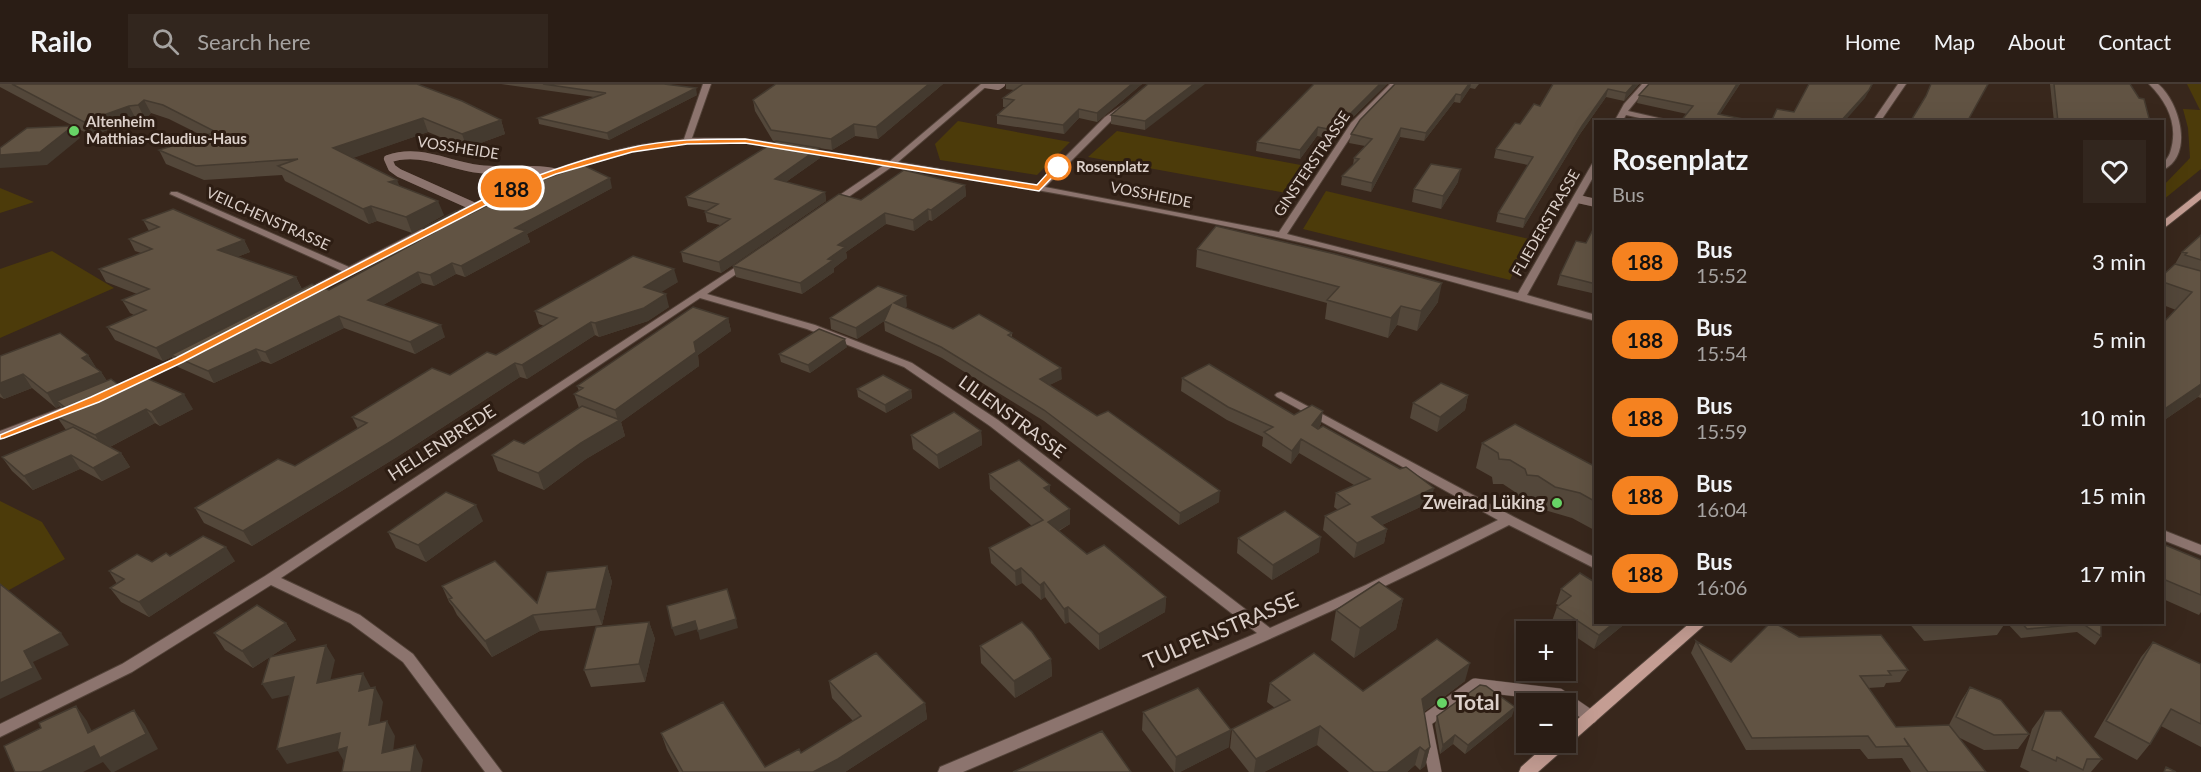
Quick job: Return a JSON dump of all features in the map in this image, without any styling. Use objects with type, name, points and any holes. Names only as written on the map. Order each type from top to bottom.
[{"type":"main road","points":[[2164,225],[2201,194]]},
{"type":"main road","points":[[1576,730],[1699,624]]},
{"type":"main road","points":[[1527,772],[1549,753]]},
{"type":"street","points":[[687,142],[707,84]]},
{"type":"street","points":[[824,209],[892,164],[985,84]]},
{"type":"street","name":"GINSTERSTRASSE","points":[[1281,236],[1324,167],[1354,125],[1394,84]]},
{"type":"street","points":[[1619,120],[1646,84]]},
{"type":"street","points":[[1877,120],[1902,84]]},
{"type":"street","points":[[2153,84],[2171,107],[2177,126],[2174,154],[2164,166]]},
{"type":"street","points":[[1039,188],[1108,119],[1134,98]]},
{"type":"street","points":[[1623,112],[1662,120]]},
{"type":"street","name":"VOSSHEIDE","points":[[300,297],[510,189],[553,172],[631,150],[687,142],[745,141],[1039,188],[1281,236],[1594,317]]},
{"type":"street","name":"FLIEDERSTRASSE","points":[[1521,297],[1594,168]]},
{"type":"street","name":"VEILCHENSTRASSE","points":[[174,194],[350,271]]},
{"type":"street","name":"HELLENBREDE","points":[[0,731],[127,669],[270,579],[757,255]]},
{"type":"street","name":"LILIENSTRASSE","points":[[699,295],[811,327],[908,365],[994,423],[1268,634]]},
{"type":"street","points":[[95,399],[200,350]]},
{"type":"street","points":[[1281,395],[1509,520],[1594,563]]},
{"type":"street","points":[[0,435],[84,403]]},
{"type":"street","name":"TULPENSTRASSE","points":[[946,772],[1268,634],[1433,560],[1509,520]]},
{"type":"street","points":[[2164,534],[2201,550]]},
{"type":"street","points":[[270,579],[356,619],[408,658],[494,772]]},
{"type":"lane","points":[[985,84],[998,86],[1001,84]]},
{"type":"lane","name":"VOSSHEIDE","points":[[475,207],[399,173],[392,168],[388,159],[409,155],[479,169],[553,172]]},
{"type":"lane","points":[[1578,199],[1594,203]]},
{"type":"lane","points":[[1435,772],[1425,721],[1475,685],[1559,695],[1591,717]]},
{"type":"shaded area","points":[[2187,84],[2201,84],[2201,169],[2164,199],[2164,185],[2190,158],[2188,128],[2183,109],[2200,110]]},
{"type":"shaded area","points":[[958,121],[1070,142],[1037,175],[940,160],[935,144]]},
{"type":"shaded area","points":[[1117,131],[1306,166],[1286,193],[1088,157]]},
{"type":"shaded area","points":[[0,188],[34,202],[0,213]]},
{"type":"shaded area","points":[[1326,191],[1529,239],[1510,280],[1303,229]]},
{"type":"shaded area","points":[[52,251],[114,288],[0,338],[0,269]]},
{"type":"shaded area","points":[[0,501],[42,522],[65,559],[0,595]]},
{"type":"building","points":[[12,84],[417,84],[462,101],[501,120],[462,134],[423,118],[333,148],[397,180],[389,182],[438,201],[406,217],[371,206],[363,209],[278,166],[298,159],[196,166],[159,150],[216,132],[163,105],[144,100],[138,105],[84,122]]},
{"type":"building","points":[[543,84],[664,84],[696,88],[607,133],[538,118],[606,93]]},
{"type":"building","points":[[776,84],[929,84],[876,127],[854,124],[831,139],[771,130],[753,100]]},
{"type":"building","points":[[1023,84],[1132,84],[1097,113],[1079,109],[1063,125],[997,115],[1014,100],[1003,98]]},
{"type":"building","points":[[1148,84],[1194,84],[1145,121],[1111,115]]},
{"type":"building","points":[[1314,84],[1380,84],[1351,113],[1338,131],[1318,127],[1300,150],[1257,142]]},
{"type":"building","points":[[1395,84],[1469,84],[1461,95],[1456,94],[1426,133],[1401,128],[1372,183],[1342,176],[1359,159],[1354,158],[1372,139],[1351,134],[1360,120]]},
{"type":"building","points":[[1553,84],[1634,84],[1626,93],[1608,89],[1582,126],[1525,219],[1498,213],[1533,157],[1496,149],[1515,123],[1520,124],[1534,104],[1540,106]]},
{"type":"building","points":[[1649,84],[1737,84],[1718,114],[1748,120],[1682,120],[1693,106],[1639,95]]},
{"type":"building","points":[[1809,84],[1872,84],[1842,120],[1772,120],[1777,109],[1794,112]]},
{"type":"building","points":[[1931,84],[1988,84],[1968,120],[1911,120]]},
{"type":"building","points":[[2054,84],[2130,84],[2139,98],[2144,99],[2149,120],[2058,120]]},
{"type":"building","points":[[73,126],[40,152],[0,155],[0,148],[27,128]]},
{"type":"building","points":[[776,141],[819,148],[775,179],[825,192],[719,262],[681,252],[730,219],[705,212],[718,204],[686,197]]},
{"type":"building","points":[[1431,164],[1461,169],[1443,196],[1414,189]]},
{"type":"building","points":[[583,165],[610,178],[515,228],[526,231],[461,266],[452,263],[430,275],[418,272],[368,300],[441,325],[410,342],[339,316],[265,352],[256,349],[208,371],[171,355],[312,284],[329,290],[435,232],[423,228],[456,211],[468,215],[531,184]]},
{"type":"building","points":[[904,170],[965,185],[913,220],[885,213],[838,245],[845,247],[828,259],[833,260],[800,283],[733,266],[839,194],[861,200]]},
{"type":"building","points":[[173,209],[244,240],[218,250],[296,277],[156,348],[107,327],[146,310],[122,300],[149,289],[99,269],[152,249],[129,239],[159,227],[143,220]]},
{"type":"building","points":[[1216,226],[1335,254],[1442,283],[1421,311],[1401,306],[1391,318],[1327,300],[1339,287],[1197,249]]},
{"type":"building","points":[[1594,228],[1594,284],[1560,275],[1576,241],[1586,243]]},
{"type":"building","points":[[2201,235],[2201,260],[2185,255],[2187,253],[2182,252]]},
{"type":"building","points":[[633,256],[674,269],[644,287],[666,294],[644,308],[595,323],[591,322],[522,365],[515,363],[243,531],[195,508],[278,459],[295,466],[367,423],[352,417],[432,368],[450,375],[487,352],[496,355],[557,318],[535,311]]},
{"type":"building","points":[[2175,264],[2201,271],[2201,384],[2164,409],[2164,322],[2192,292],[2164,282],[2164,274]]},
{"type":"building","points":[[878,286],[906,296],[894,303],[953,329],[979,314],[1012,333],[1008,335],[1061,368],[1040,379],[1097,416],[1108,411],[1220,491],[1180,513],[1044,410],[941,347],[884,321],[891,305],[856,328],[830,318]]},
{"type":"building","points":[[693,307],[728,318],[694,342],[696,352],[615,410],[574,394],[583,388],[577,386]]},
{"type":"building","points":[[819,329],[845,339],[808,365],[779,354]]},
{"type":"building","points":[[60,333],[88,355],[82,358],[101,372],[47,393],[23,374],[0,383],[0,356]]},
{"type":"building","points":[[1209,364],[1294,415],[1312,405],[1323,411],[1312,425],[1318,429],[1323,426],[1400,469],[1406,467],[1434,488],[1372,517],[1387,529],[1357,543],[1325,516],[1350,504],[1336,493],[1370,479],[1301,439],[1292,451],[1264,432],[1273,427],[1228,407],[1182,378]]},
{"type":"building","points":[[883,375],[911,390],[885,405],[857,389]]},
{"type":"building","points":[[146,378],[184,394],[151,412],[146,409],[95,435],[57,417],[69,411],[57,401],[111,379],[124,389]]},
{"type":"building","points":[[1441,383],[1468,395],[1440,417],[1413,403]]},
{"type":"building","points":[[582,406],[620,420],[581,443],[538,473],[492,455],[514,440],[524,444]]},
{"type":"building","points":[[954,412],[981,431],[937,455],[911,435]]},
{"type":"building","points":[[1515,424],[1594,466],[1594,501],[1580,493],[1555,487],[1538,476],[1527,475],[1525,469],[1510,460],[1499,459],[1498,453],[1482,443]]},
{"type":"building","points":[[73,427],[121,453],[93,468],[71,455],[24,476],[2,457]]},
{"type":"building","points":[[1019,460],[1050,485],[1044,488],[1070,509],[1048,522],[1087,554],[1104,545],[1166,597],[1099,634],[1068,607],[1064,609],[1044,582],[1040,585],[1021,568],[1015,571],[989,548],[1043,520],[989,474]]},
{"type":"building","points":[[446,492],[476,505],[418,545],[388,532]]},
{"type":"building","points":[[1285,511],[1321,537],[1273,565],[1238,538]]},
{"type":"building","points":[[203,536],[226,547],[139,602],[110,588],[124,579],[109,571],[137,554],[152,562],[166,553],[170,556]]},
{"type":"building","points":[[2164,544],[2201,560],[2201,595],[2164,579]]},
{"type":"building","points":[[495,561],[537,603],[547,572],[607,566],[596,609],[533,615],[485,641],[449,599],[452,598],[442,586]]},
{"type":"building","points":[[1580,573],[1594,582],[1594,624],[1613,624],[1599,635],[1557,607],[1571,596],[1561,589]]},
{"type":"building","points":[[1379,582],[1403,599],[1360,628],[1336,610]]},
{"type":"building","points":[[0,584],[61,633],[24,651],[33,668],[0,683]]},
{"type":"building","points":[[727,589],[736,619],[698,631],[695,621],[672,628],[667,606]]},
{"type":"building","points":[[257,605],[286,623],[242,651],[214,633]]},
{"type":"building","points":[[649,622],[639,664],[584,670],[596,627]]},
{"type":"building","points":[[1022,622],[1051,659],[1014,681],[980,646]]},
{"type":"building","points":[[1769,624],[1776,624],[1799,637],[1881,635],[1908,670],[1888,671],[1891,675],[1860,676],[1896,727],[1949,725],[1986,772],[1928,772],[1904,738],[1909,746],[1876,747],[1868,736],[1752,738],[1696,641],[1731,662]]},
{"type":"building","points":[[2023,624],[2083,624],[2027,629]]},
{"type":"building","points":[[2083,624],[2101,624],[2101,636]]},
{"type":"building","points":[[1437,639],[1470,663],[1422,699],[1430,747],[1425,751],[1420,747],[1387,772],[1374,772],[1320,726],[1256,759],[1232,729],[1290,700],[1270,683],[1314,653],[1363,691]]},
{"type":"building","points":[[2153,642],[2201,664],[2201,724],[2171,709],[2150,744],[2106,721]]},
{"type":"building","points":[[326,645],[317,683],[363,673],[359,691],[375,687],[369,725],[387,721],[382,753],[415,745],[411,772],[342,772],[347,747],[337,750],[340,733],[277,749],[294,677],[262,684],[270,657]]},
{"type":"building","points":[[876,653],[925,703],[838,759],[813,772],[683,772],[661,733],[723,702],[765,767],[799,749],[801,753],[861,716],[829,681]]},
{"type":"building","points":[[1480,685],[1486,686],[1515,707],[1468,745],[1455,735],[1443,745],[1437,716]]},
{"type":"building","points":[[1970,687],[2001,700],[2029,734],[1994,735],[1956,717]]},
{"type":"building","points":[[1198,688],[1231,730],[1176,757],[1143,712]]},
{"type":"building","points":[[76,706],[88,733],[134,710],[146,734],[100,758],[94,746],[41,772],[15,772],[4,746],[41,728],[39,723]]},
{"type":"building","points":[[2045,711],[2061,711],[2102,759],[2087,759],[2083,770],[2057,757],[2056,761],[2032,750]]},
{"type":"building","points":[[1102,731],[1131,772],[1013,772]]},
{"type":"building","points":[[2166,767],[2176,772],[2164,772]]},
{"type":"bus line","name":"188","points":[[0,435],[95,399],[179,360],[510,189],[553,172],[631,150],[687,142],[745,141],[1039,188],[1058,167]]},
{"type":"place","name":"Altenheim Matthias-Claudius-Haus","points":[[74,131]]},
{"type":"place","name":"Rosenplatz","points":[[1058,167]]},
{"type":"place","name":"Zweirad Lüking","points":[[1557,503]]},
{"type":"place","name":"Total","points":[[1442,703]]}]
